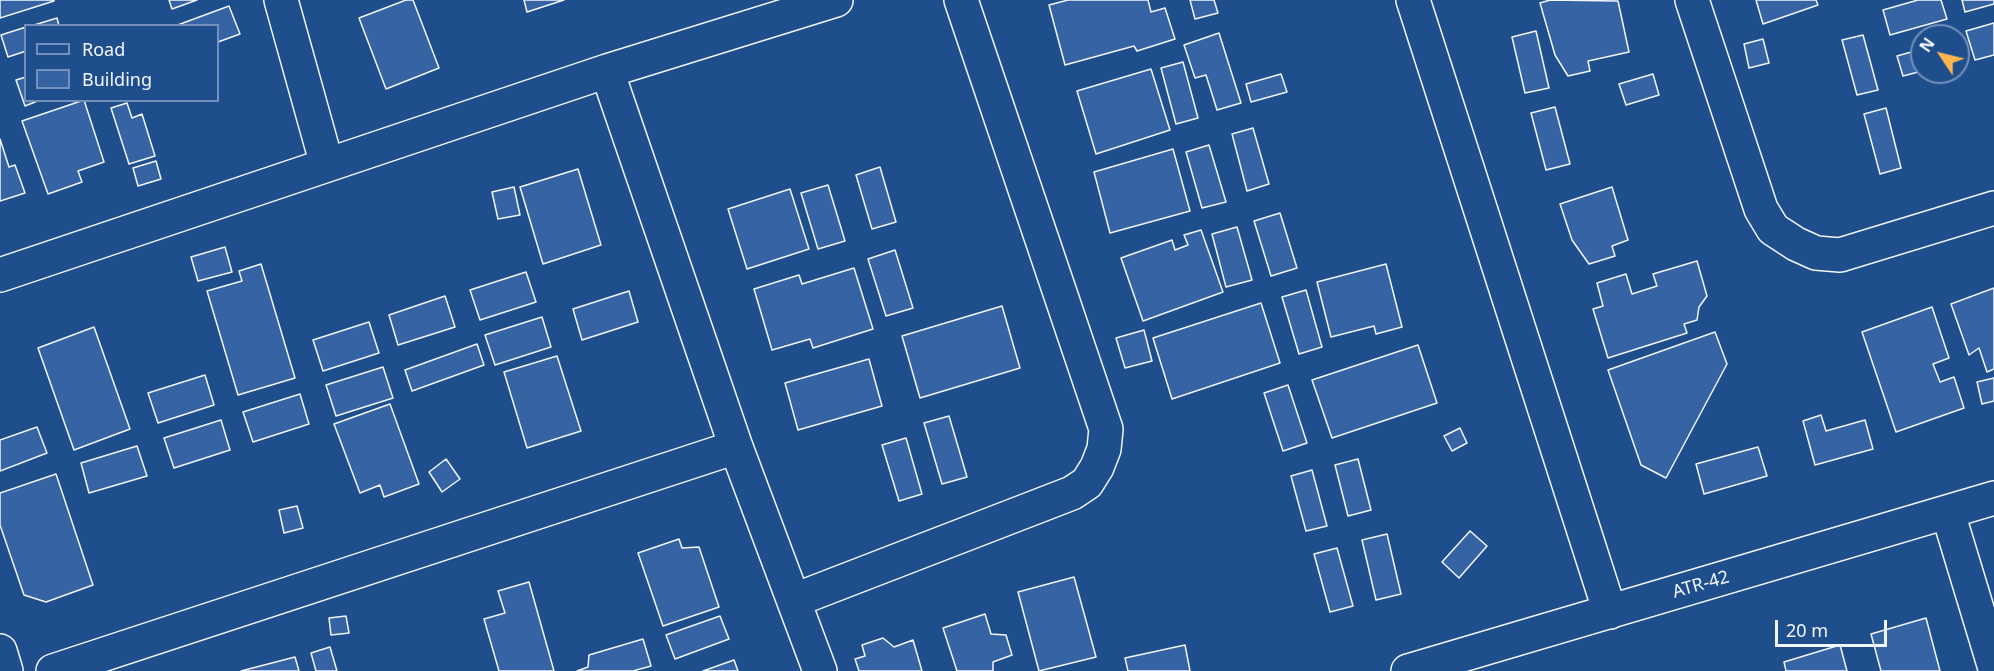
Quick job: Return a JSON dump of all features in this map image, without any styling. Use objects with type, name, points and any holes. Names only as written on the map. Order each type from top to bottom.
[{"type":"street","points":[[281,0],[327,165]]},
{"type":"street","points":[[0,275],[607,71],[836,0]]},
{"type":"street","points":[[795,600],[1072,493],[1087,483],[1097,467],[1104,448],[1106,429],[961,0]]},
{"type":"street","points":[[1413,0],[1611,612]]},
{"type":"street","points":[[1692,0],[1761,209],[1773,229],[1796,244],[1816,253],[1840,255],[1994,208]]},
{"type":"street","points":[[607,71],[736,447],[820,671]]},
{"type":"street","points":[[53,671],[736,447]]},
{"type":"street","name":"ATR-42","points":[[1408,671],[1994,498]]},
{"type":"street","points":[[1948,513],[1994,665]]},
{"type":"street","points":[[0,651],[6,671]]},
{"type":"building","points":[[0,0],[54,0],[54,1],[0,18]]},
{"type":"building","points":[[169,0],[197,0],[172,9]]},
{"type":"building","points":[[406,0],[413,0],[439,68],[386,89],[359,18]]},
{"type":"building","points":[[524,0],[564,0],[527,12]]},
{"type":"building","points":[[1068,0],[1148,0],[1151,12],[1165,8],[1175,39],[1137,51],[1134,46],[1065,65],[1049,5]]},
{"type":"building","points":[[1190,0],[1214,0],[1218,13],[1195,19]]},
{"type":"building","points":[[1550,0],[1618,1],[1629,52],[1588,61],[1590,71],[1568,76],[1555,55],[1540,3]]},
{"type":"building","points":[[1756,0],[1816,0],[1818,5],[1763,24]]},
{"type":"building","points":[[1918,0],[1941,0],[1947,19],[1929,24],[1910,24],[1910,29],[1890,35],[1883,10]]},
{"type":"building","points":[[1962,0],[1994,0],[1994,4],[1965,12]]},
{"type":"building","points":[[229,6],[240,34],[219,42],[219,24],[180,24]]},
{"type":"building","points":[[57,18],[58,24],[38,24]]},
{"type":"building","points":[[1994,23],[1994,55],[1975,60],[1970,44],[1970,30]]},
{"type":"building","points":[[24,28],[24,52],[8,57],[1,35]]},
{"type":"building","points":[[1536,31],[1549,88],[1525,93],[1512,37]]},
{"type":"building","points":[[1219,33],[1241,103],[1217,110],[1206,75],[1195,78],[1184,45]]},
{"type":"building","points":[[1863,35],[1878,90],[1857,95],[1842,40]]},
{"type":"building","points":[[1763,39],[1769,63],[1749,68],[1744,44]]},
{"type":"building","points":[[1910,52],[1910,74],[1903,76],[1897,56]]},
{"type":"building","points":[[1183,62],[1198,118],[1176,124],[1161,68]]},
{"type":"building","points":[[1151,69],[1170,130],[1096,154],[1077,91]]},
{"type":"building","points":[[1281,74],[1287,92],[1251,102],[1246,84]]},
{"type":"building","points":[[1653,74],[1659,95],[1626,105],[1619,84]]},
{"type":"building","points":[[24,78],[24,102],[35,102],[25,106],[16,80]]},
{"type":"building","points":[[78,102],[85,102],[104,162],[78,171],[82,182],[48,194],[22,121]]},
{"type":"building","points":[[127,103],[132,118],[142,114],[155,156],[129,164],[111,108]]},
{"type":"building","points":[[1555,107],[1570,164],[1546,170],[1531,113]]},
{"type":"building","points":[[1886,108],[1901,168],[1880,174],[1864,114]]},
{"type":"building","points":[[1253,128],[1269,184],[1247,191],[1232,134]]},
{"type":"building","points":[[0,139],[9,167],[15,165],[25,193],[0,201]]},
{"type":"building","points":[[1209,145],[1226,202],[1202,208],[1186,152]]},
{"type":"building","points":[[1173,149],[1190,211],[1110,233],[1094,172]]},
{"type":"building","points":[[156,161],[161,179],[138,186],[133,168]]},
{"type":"building","points":[[880,167],[896,222],[872,229],[856,175]]},
{"type":"building","points":[[578,169],[601,245],[543,264],[520,187]]},
{"type":"building","points":[[828,185],[845,241],[818,249],[801,193]]},
{"type":"building","points":[[514,187],[520,215],[498,219],[492,192]]},
{"type":"building","points":[[1612,187],[1628,240],[1612,246],[1615,256],[1589,264],[1572,240],[1560,204]]},
{"type":"building","points":[[790,189],[809,249],[747,269],[728,209]]},
{"type":"building","points":[[1280,213],[1297,268],[1271,276],[1254,221]]},
{"type":"building","points":[[1237,227],[1252,280],[1226,287],[1212,234]]},
{"type":"building","points":[[1201,230],[1223,292],[1143,321],[1121,258],[1172,240],[1175,250],[1188,245],[1184,235]]},
{"type":"building","points":[[225,247],[232,272],[198,281],[191,257]]},
{"type":"building","points":[[895,250],[913,308],[886,316],[868,259]]},
{"type":"building","points":[[1697,261],[1707,296],[1699,307],[1697,320],[1684,324],[1687,333],[1608,358],[1593,309],[1603,306],[1597,283],[1626,274],[1632,294],[1657,286],[1653,274]]},
{"type":"building","points":[[261,264],[295,378],[238,395],[207,291],[242,281],[239,271]]},
{"type":"building","points":[[1386,264],[1402,327],[1376,334],[1374,326],[1331,337],[1317,282]]},
{"type":"building","points":[[854,268],[873,329],[813,348],[810,339],[772,350],[754,289],[799,275],[802,284]]},
{"type":"building","points":[[526,272],[536,302],[480,320],[470,290]]},
{"type":"building","points":[[1994,288],[1994,369],[1987,372],[1979,348],[1969,355],[1951,304]]},
{"type":"building","points":[[1306,290],[1322,347],[1299,354],[1282,297]]},
{"type":"building","points":[[629,291],[638,322],[582,340],[573,309]]},
{"type":"building","points":[[445,296],[455,327],[398,345],[389,315]]},
{"type":"building","points":[[1261,303],[1280,363],[1172,399],[1153,338]]},
{"type":"building","points":[[1002,306],[1020,368],[920,398],[902,336]]},
{"type":"building","points":[[1932,307],[1949,358],[1933,364],[1940,382],[1954,377],[1964,408],[1896,432],[1862,332]]},
{"type":"building","points":[[542,317],[551,347],[495,365],[485,335]]},
{"type":"building","points":[[369,322],[379,353],[323,371],[313,340]]},
{"type":"building","points":[[94,327],[130,429],[74,450],[38,348]]},
{"type":"building","points":[[1144,330],[1152,361],[1125,368],[1116,338]]},
{"type":"building","points":[[1715,332],[1727,364],[1666,478],[1641,465],[1608,370]]},
{"type":"building","points":[[477,344],[484,365],[412,391],[405,370]]},
{"type":"building","points":[[1418,345],[1437,403],[1332,438],[1312,380]]},
{"type":"building","points":[[557,356],[581,431],[527,448],[504,372]]},
{"type":"building","points":[[869,359],[882,406],[798,430],[785,383]]},
{"type":"building","points":[[383,367],[393,398],[336,416],[326,385]]},
{"type":"building","points":[[205,375],[214,405],[158,423],[148,393]]},
{"type":"building","points":[[1994,378],[1994,401],[1982,404],[1977,382]]},
{"type":"building","points":[[1288,385],[1307,443],[1283,451],[1264,393]]},
{"type":"building","points":[[300,394],[309,424],[253,442],[243,412]]},
{"type":"building","points":[[390,404],[419,484],[384,497],[380,485],[360,493],[334,424]]},
{"type":"building","points":[[1821,415],[1826,431],[1865,420],[1873,449],[1815,465],[1803,421]]},
{"type":"building","points":[[949,416],[967,477],[942,484],[924,423]]},
{"type":"building","points":[[221,420],[230,450],[174,468],[164,438]]},
{"type":"building","points":[[37,427],[47,453],[0,471],[0,440]]},
{"type":"building","points":[[1460,428],[1467,443],[1452,451],[1444,436]]},
{"type":"building","points":[[906,438],[922,494],[899,501],[882,445]]},
{"type":"building","points":[[137,446],[147,476],[89,493],[81,463]]},
{"type":"building","points":[[1758,447],[1767,476],[1704,494],[1696,464]]},
{"type":"building","points":[[446,459],[460,479],[442,492],[429,472]]},
{"type":"building","points":[[1358,459],[1371,510],[1348,516],[1335,465]]},
{"type":"building","points":[[1312,470],[1327,526],[1306,531],[1291,476]]},
{"type":"building","points":[[56,474],[93,585],[46,602],[24,595],[0,525],[0,493]]},
{"type":"building","points":[[297,506],[303,528],[284,533],[279,510]]},
{"type":"building","points":[[1470,531],[1487,546],[1459,578],[1442,562]]},
{"type":"building","points":[[1387,534],[1401,594],[1376,600],[1362,540]]},
{"type":"building","points":[[679,539],[682,548],[699,547],[719,607],[663,626],[638,553]]},
{"type":"building","points":[[1337,548],[1353,606],[1330,612],[1314,554]]},
{"type":"building","points":[[1074,577],[1096,657],[1039,671],[1018,592]]},
{"type":"building","points":[[529,582],[554,671],[499,671],[484,619],[505,613],[498,591]]},
{"type":"building","points":[[985,614],[991,634],[1006,635],[1012,655],[993,662],[993,671],[957,671],[943,628]]},
{"type":"building","points":[[346,616],[349,633],[331,635],[329,618]]},
{"type":"building","points":[[720,616],[729,639],[675,659],[666,635]]},
{"type":"building","points":[[1926,618],[1940,671],[1881,671],[1871,634]]},
{"type":"building","points":[[883,638],[894,647],[913,640],[922,671],[859,671],[855,659],[865,656],[862,645]]},
{"type":"building","points":[[643,639],[651,666],[633,671],[577,671],[588,667],[589,655]]},
{"type":"building","points":[[1185,645],[1190,671],[1128,671],[1125,658]]},
{"type":"building","points":[[1840,645],[1847,671],[1786,671],[1784,662]]},
{"type":"building","points":[[330,647],[337,671],[316,671],[311,653]]},
{"type":"building","points":[[295,657],[299,671],[241,671]]},
{"type":"building","points":[[734,660],[738,671],[703,671]]}]
